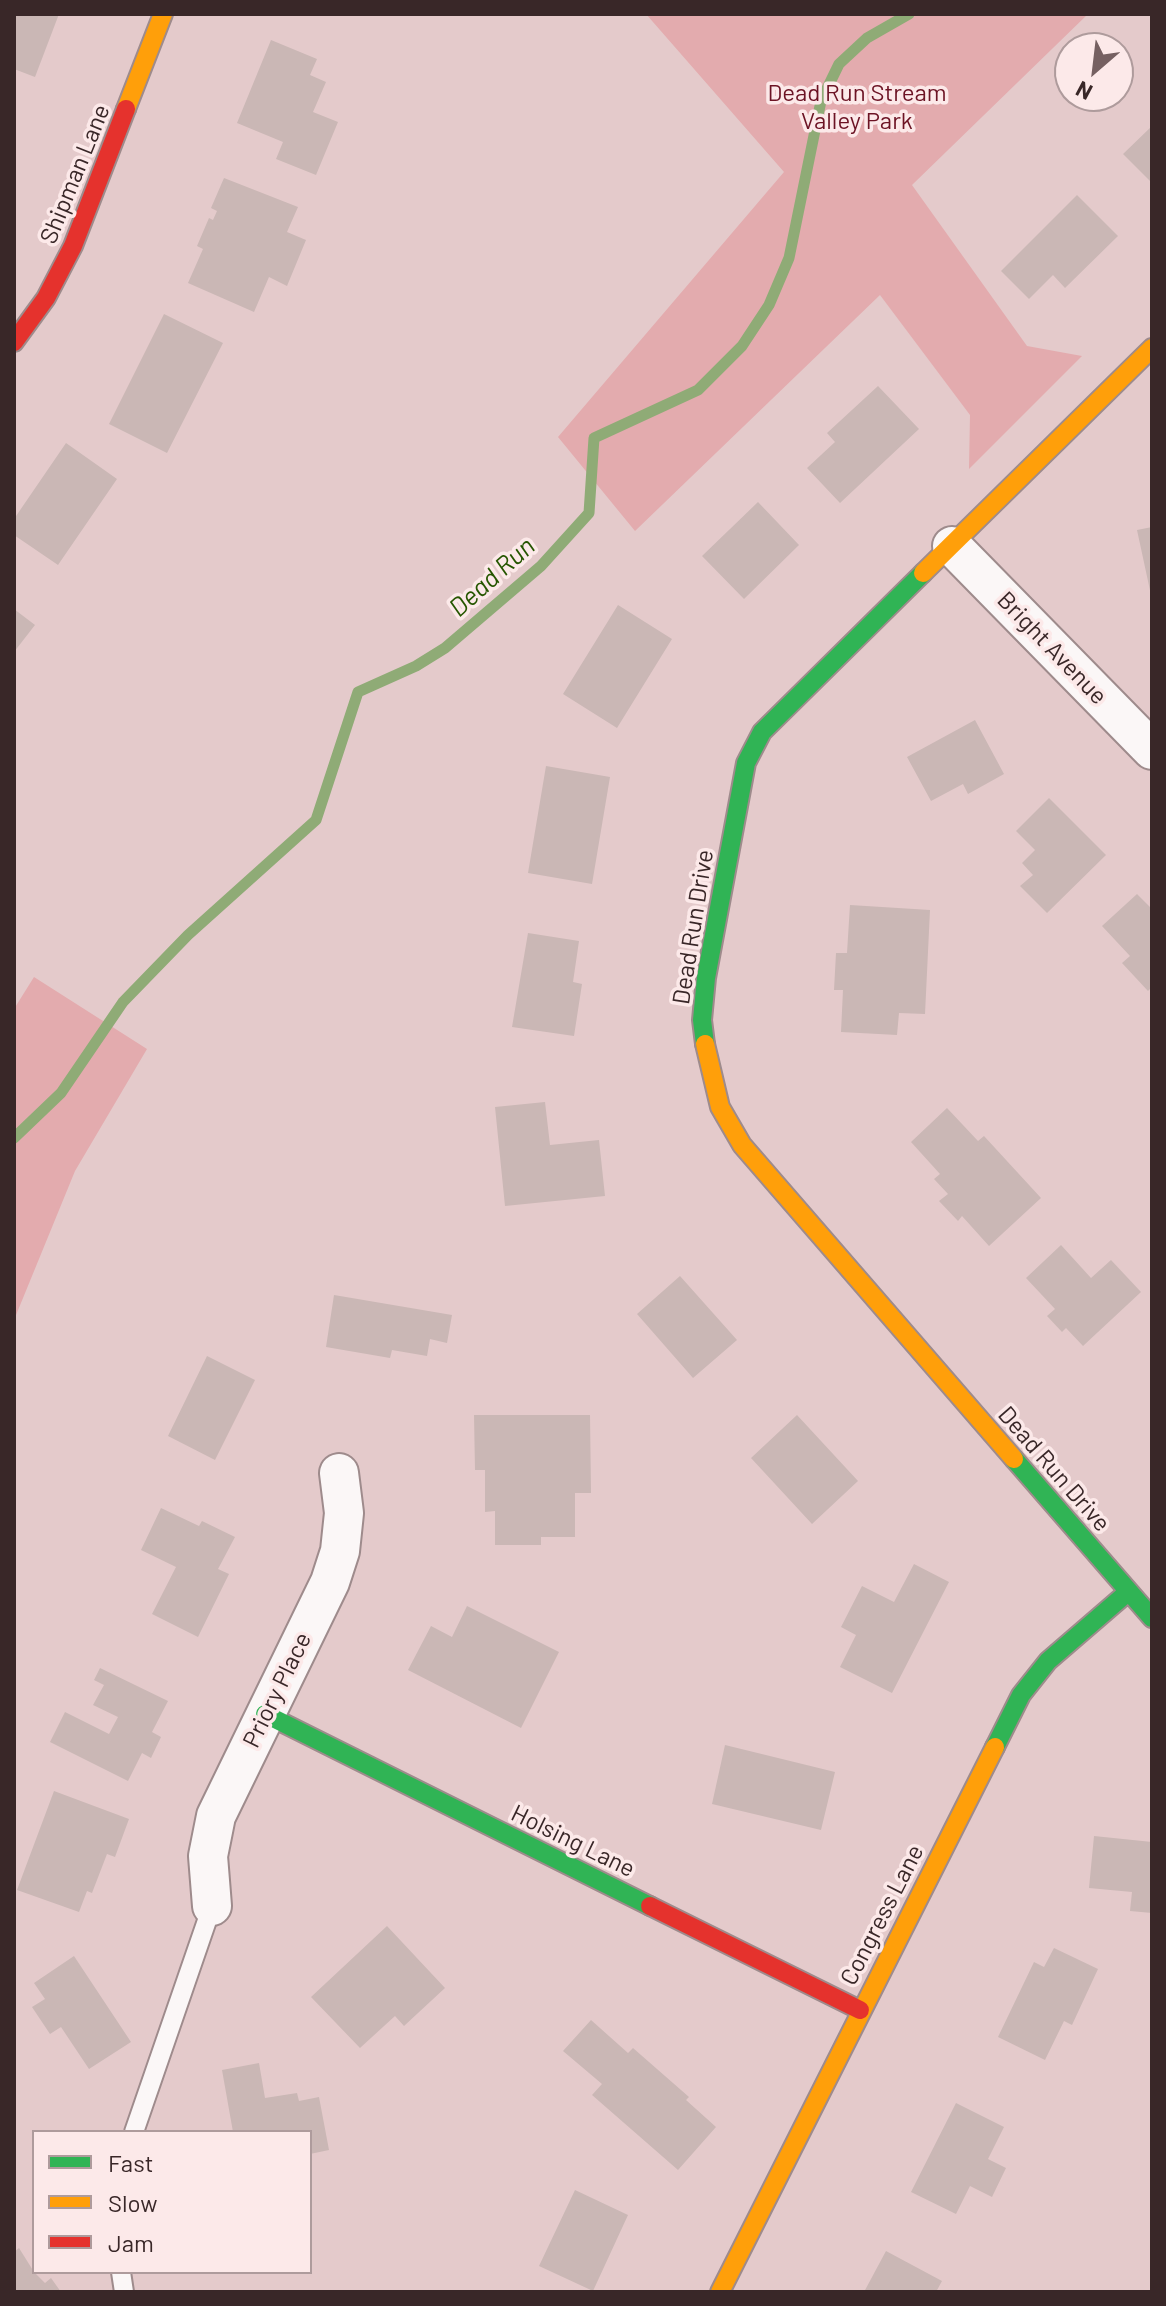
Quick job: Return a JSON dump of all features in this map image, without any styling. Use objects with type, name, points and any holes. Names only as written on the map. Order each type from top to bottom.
[{"type":"street","name":"Shipman Lane","points":[[14,342],[46,298],[73,246],[163,14]]},
{"type":"street","name":"Dead Run Drive","points":[[1152,348],[762,732],[746,763],[706,978],[702,1020],[707,1064],[720,1107],[742,1145],[1152,1618]]},
{"type":"street","name":"Bright Avenue","points":[[952,546],[1152,750]]},
{"type":"street","name":"Priory Place","points":[[212,1906],[208,1856],[216,1816],[330,1582],[340,1551],[344,1513],[339,1473]]},
{"type":"street","name":"Congress Lane","points":[[720,2292],[1021,1695],[1048,1661],[1128,1592]]},
{"type":"street","name":"Holsing Lane","points":[[265,1714],[860,2010]]},
{"type":"lane","points":[[135,2130],[212,1906]]},
{"type":"green space","name":"Dead Run Stream Valley Park","points":[[646,14],[1088,14],[1069,32],[1054,32],[1054,47],[912,185],[1027,346],[1082,356],[969,469],[970,415],[880,295],[635,531],[558,437],[784,172]]},
{"type":"green space","points":[[34,977],[147,1049],[75,1171],[14,1320],[14,1009]]},
{"type":"building","points":[[14,14],[59,14],[35,77],[14,69]]},
{"type":"building","points":[[271,40],[317,59],[310,75],[326,82],[313,112],[338,122],[316,175],[276,159],[283,142],[237,123]]},
{"type":"building","points":[[1152,126],[1152,183],[1123,154]]},
{"type":"building","points":[[224,178],[298,207],[287,232],[306,240],[287,286],[269,277],[254,312],[188,283],[203,249],[197,246],[209,218],[213,220],[217,211],[211,208]]},
{"type":"building","points":[[1077,195],[1118,236],[1065,288],[1053,275],[1029,299],[1001,271]]},
{"type":"building","points":[[164,314],[223,343],[167,453],[109,424]]},
{"type":"building","points":[[878,386],[919,429],[840,503],[807,468],[835,442],[827,433]]},
{"type":"building","points":[[66,443],[117,479],[58,565],[14,535],[14,519]]},
{"type":"building","points":[[758,502],[799,545],[744,599],[702,556]]},
{"type":"building","points":[[1152,527],[1152,595],[1151,595],[1137,530]]},
{"type":"building","points":[[618,605],[672,639],[617,728],[563,694]]},
{"type":"building","points":[[14,609],[35,625],[14,652]]},
{"type":"building","points":[[975,720],[1004,774],[968,794],[963,784],[931,801],[907,757]]},
{"type":"building","points":[[546,766],[610,777],[592,884],[528,873]]},
{"type":"building","points":[[1049,798],[1106,855],[1047,913],[1020,886],[1033,875],[1022,863],[1035,850],[1016,831]]},
{"type":"building","points":[[1137,894],[1152,909],[1152,987],[1148,991],[1122,963],[1130,956],[1102,926]]},
{"type":"building","points":[[850,905],[930,910],[925,1014],[899,1013],[897,1035],[841,1032],[843,990],[834,990],[836,953],[847,953]]},
{"type":"building","points":[[528,933],[579,941],[573,982],[582,984],[574,1036],[512,1027]]},
{"type":"building","points":[[545,1102],[550,1145],[599,1140],[605,1196],[505,1206],[495,1107]]},
{"type":"building","points":[[947,1108],[978,1141],[984,1136],[1041,1198],[989,1246],[962,1216],[958,1221],[939,1201],[948,1194],[934,1179],[940,1174],[911,1142]]},
{"type":"building","points":[[1061,1245],[1091,1278],[1111,1260],[1141,1292],[1083,1346],[1066,1328],[1062,1332],[1047,1316],[1055,1309],[1026,1278]]},
{"type":"building","points":[[680,1276],[737,1340],[693,1378],[637,1314]]},
{"type":"building","points":[[334,1295],[452,1315],[447,1343],[430,1339],[427,1356],[392,1350],[390,1358],[326,1347]]},
{"type":"building","points":[[207,1356],[255,1380],[215,1460],[168,1436]]},
{"type":"building","points":[[474,1415],[590,1415],[591,1493],[575,1493],[575,1537],[541,1537],[541,1545],[495,1545],[495,1511],[485,1512],[485,1470],[475,1470]]},
{"type":"building","points":[[797,1415],[858,1481],[812,1524],[751,1458]]},
{"type":"building","points":[[161,1508],[199,1526],[202,1521],[235,1537],[218,1569],[229,1574],[198,1637],[152,1614],[176,1567],[141,1550]]},
{"type":"building","points":[[914,1564],[949,1582],[892,1693],[840,1667],[856,1635],[841,1627],[862,1586],[894,1602]]},
{"type":"building","points":[[467,1606],[559,1652],[521,1728],[408,1670],[431,1626],[452,1637]]},
{"type":"building","points":[[100,1668],[168,1701],[152,1732],[161,1737],[151,1758],[142,1753],[128,1781],[50,1742],[65,1712],[109,1734],[118,1717],[93,1705],[104,1685],[94,1680]]},
{"type":"building","points":[[725,1745],[835,1772],[821,1830],[712,1804]]},
{"type":"building","points":[[54,1791],[129,1819],[115,1857],[107,1854],[92,1893],[87,1891],[79,1912],[17,1890]]},
{"type":"building","points":[[1094,1836],[1152,1842],[1152,1913],[1130,1911],[1132,1892],[1089,1888]]},
{"type":"building","points":[[387,1926],[445,1988],[404,2026],[395,2016],[360,2048],[311,1997]]},
{"type":"building","points":[[1054,1948],[1098,1969],[1072,2025],[1064,2021],[1045,2060],[998,2037],[1034,1962],[1044,1967]]},
{"type":"building","points":[[74,1956],[131,2042],[89,2069],[61,2027],[50,2034],[32,2007],[45,1999],[34,1983]]},
{"type":"building","points":[[591,2020],[628,2053],[633,2048],[689,2097],[686,2100],[716,2127],[678,2170],[592,2095],[602,2084],[563,2051]]},
{"type":"building","points":[[259,2063],[265,2098],[297,2093],[299,2101],[319,2097],[329,2150],[312,2154],[312,2130],[233,2130],[222,2070]]},
{"type":"building","points":[[956,2103],[1004,2127],[988,2159],[1006,2168],[992,2197],[970,2186],[956,2214],[911,2192]]},
{"type":"building","points":[[575,2190],[628,2215],[593,2291],[539,2266]]},
{"type":"building","points":[[19,2248],[32,2274],[45,2283],[51,2278],[61,2292],[14,2292],[14,2252]]},
{"type":"building","points":[[886,2251],[942,2281],[936,2292],[864,2292]]},
{"type":"waterway","name":"Dead Run","points":[[14,1138],[61,1093],[123,1002],[188,935],[316,820],[358,692],[416,666],[445,648],[541,566],[589,513],[594,438],[698,390],[742,346],[769,305],[789,258],[821,101],[839,64],[867,38],[909,14]]},
{"type":"traffic: fast","points":[[705,1044],[702,1020],[706,978],[746,763],[762,732],[923,573]]},
{"type":"traffic: fast","points":[[1014,1459],[1152,1618]]},
{"type":"traffic: fast","points":[[995,1747],[1021,1695],[1048,1661],[1128,1592]]},
{"type":"traffic: fast","points":[[265,1714],[650,1906]]},
{"type":"traffic: slow","points":[[126,109],[163,14]]},
{"type":"traffic: slow","points":[[923,573],[1152,348]]},
{"type":"traffic: slow","points":[[705,1044],[720,1107],[742,1145],[1014,1459]]},
{"type":"traffic: slow","points":[[720,2292],[995,1747]]},
{"type":"traffic: jam","points":[[14,342],[46,298],[73,246],[126,109]]},
{"type":"traffic: jam","points":[[650,1906],[860,2010]]}]
